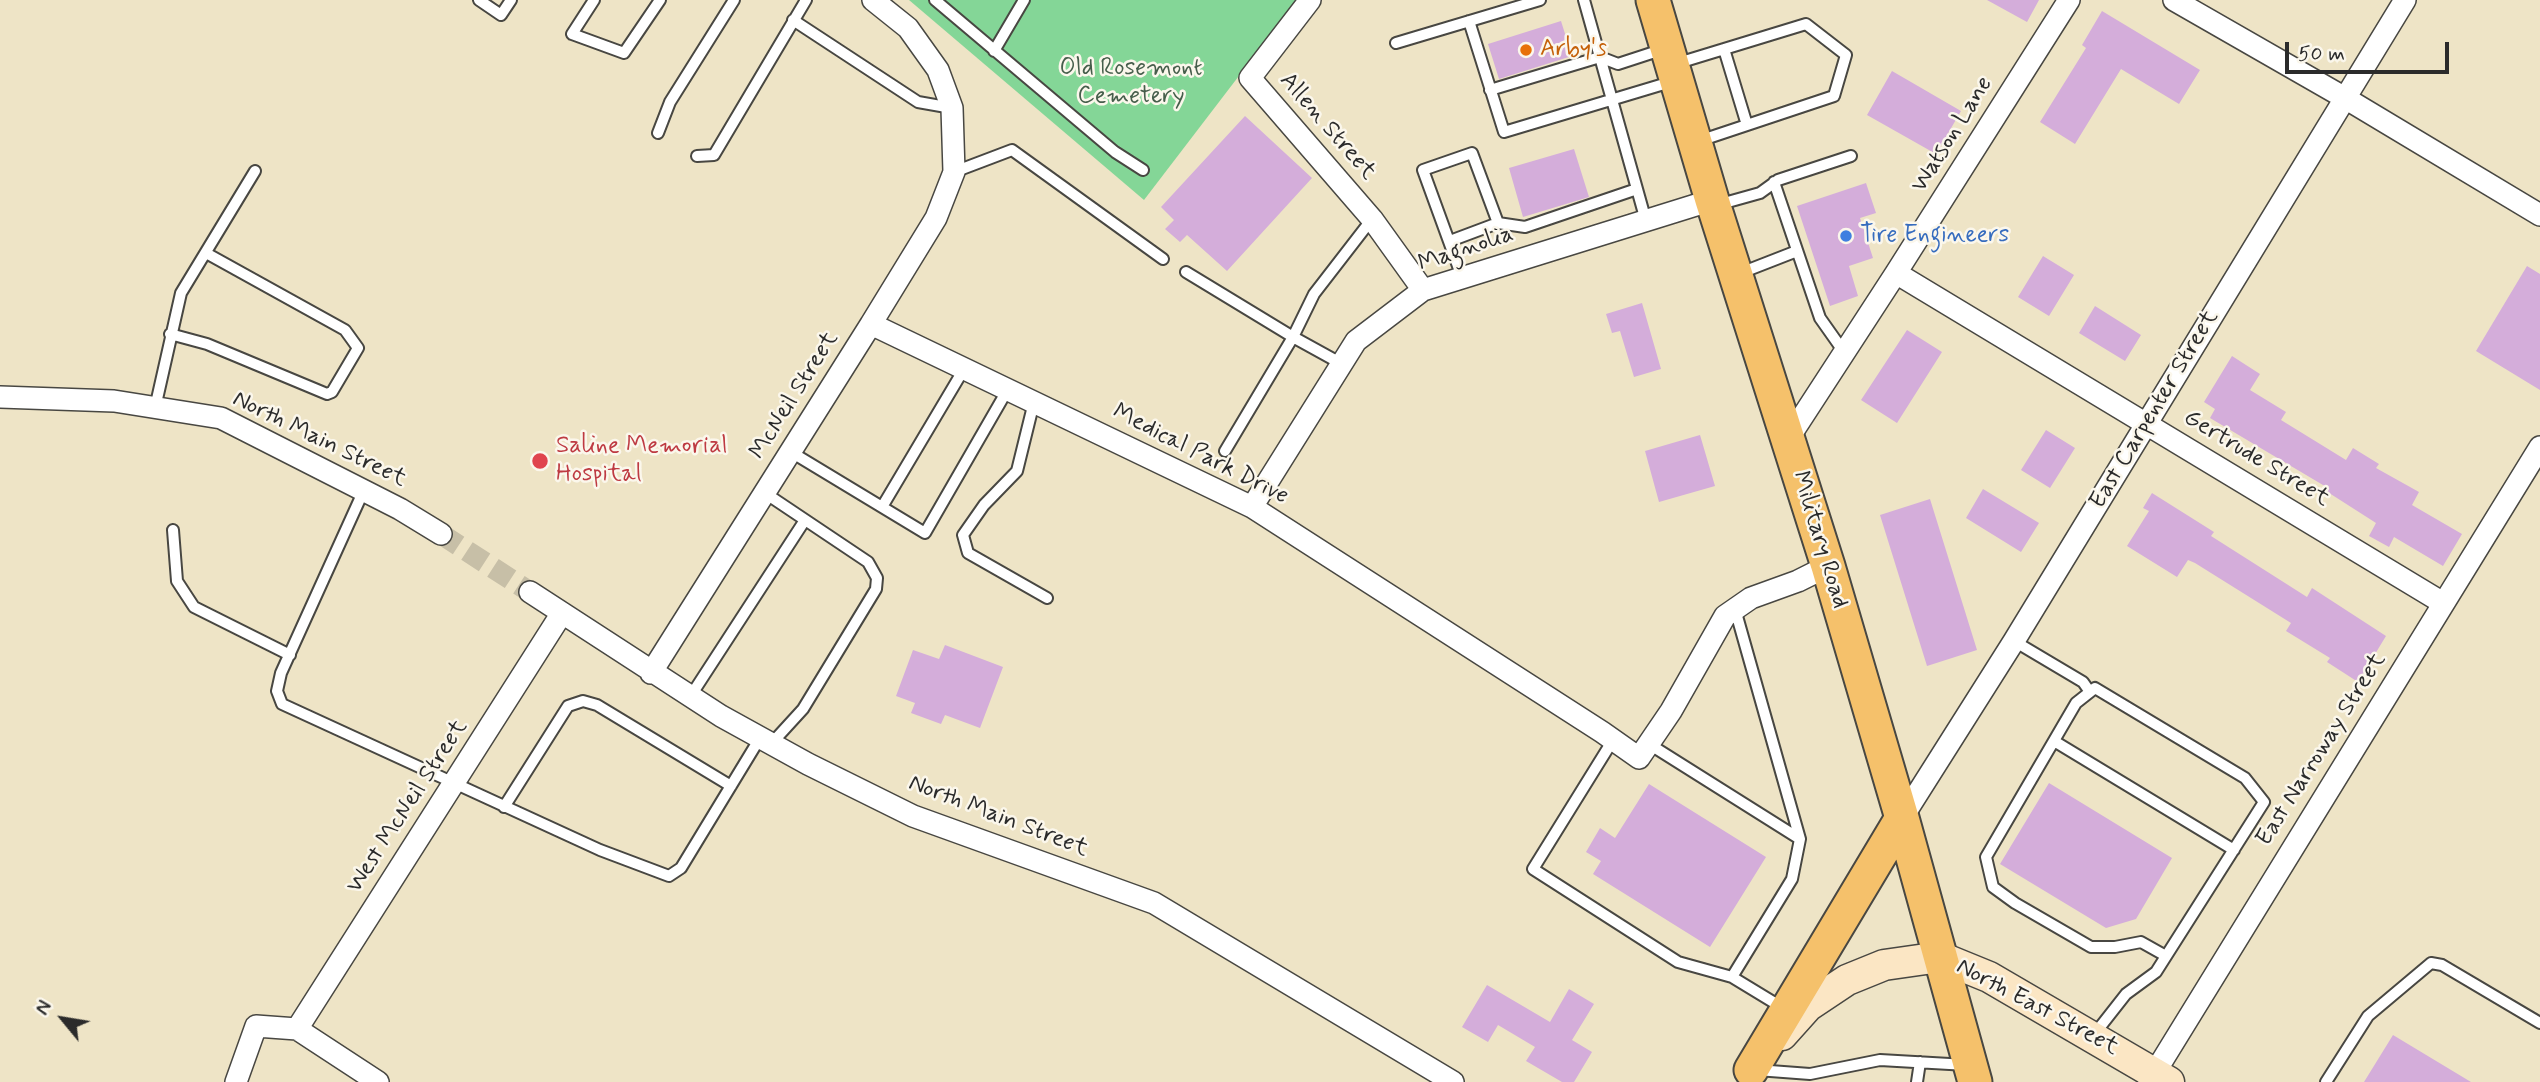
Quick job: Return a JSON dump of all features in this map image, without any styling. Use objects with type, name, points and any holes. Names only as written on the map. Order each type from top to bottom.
[{"type":"main road","name":"Military Road","points":[[1653,0],[1735,275],[1828,566],[1902,818],[1972,1074]]},
{"type":"main road","points":[[1747,1076],[1902,818]]},
{"type":"main road","points":[[1747,1076],[1808,1006],[1847,980],[1884,965],[1940,957]]},
{"type":"main road","name":"North East Street","points":[[1940,957],[1989,977],[2094,1036],[2158,1079]]},
{"type":"street","points":[[871,324],[936,218],[954,172],[952,108],[938,70],[908,29],[873,0]]},
{"type":"street","name":"Allen Street","points":[[1310,0],[1250,78],[1372,219],[1423,290]]},
{"type":"street","name":"Watson Lane","points":[[1788,439],[2069,0]]},
{"type":"street","points":[[2174,0],[2345,98],[2540,215]]},
{"type":"street","name":"East Carpenter Street","points":[[1902,818],[2014,641],[2405,0]]},
{"type":"street","name":"Magnolia","points":[[1252,507],[1356,341],[1423,290],[1462,276],[1713,203]]},
{"type":"street","name":"Gertrude Street","points":[[1896,273],[2443,603]]},
{"type":"street","name":"Medical Park Drive","points":[[871,324],[1252,507],[1639,758],[1649,744]]},
{"type":"street","name":"McNeil Street","points":[[651,673],[871,324]]},
{"type":"street","name":"North Main Street","points":[[0,397],[114,401],[220,418],[400,509],[441,534]]},
{"type":"street","name":"East Narroway Street","points":[[2158,1079],[2443,603],[2540,447]]},
{"type":"street","points":[[1649,744],[1725,616],[1760,595],[1828,566]]},
{"type":"street","name":"North Main Street","points":[[530,592],[651,673],[766,741],[913,816],[1154,903],[1453,1082]]},
{"type":"street","name":"West McNeil Street","points":[[297,1029],[562,613]]},
{"type":"street","points":[[236,1082],[256,1026],[297,1029],[378,1082]]},
{"type":"lane","points":[[479,0],[501,15],[511,0]]},
{"type":"lane","points":[[594,0],[572,34],[624,53],[660,0]]},
{"type":"lane","points":[[659,133],[670,102],[734,0]]},
{"type":"lane","points":[[697,156],[714,156],[806,0]]},
{"type":"lane","points":[[935,0],[1115,152],[1143,170]]},
{"type":"lane","points":[[994,51],[1024,0]]},
{"type":"lane","points":[[1396,43],[1539,0]]},
{"type":"lane","points":[[1584,0],[1646,221]]},
{"type":"lane","points":[[793,20],[918,102],[952,108]]},
{"type":"lane","points":[[1469,21],[1504,132],[1612,99],[1672,64],[1806,24],[1846,55],[1834,96],[1695,142]]},
{"type":"lane","points":[[1724,49],[1747,125]]},
{"type":"lane","points":[[1490,90],[1600,57],[1618,64],[1672,64]]},
{"type":"lane","points":[[954,172],[1012,150],[1163,259]]},
{"type":"lane","points":[[1462,276],[1423,170],[1472,153],[1498,223]]},
{"type":"lane","points":[[1713,203],[1760,193],[1774,182],[1851,156]]},
{"type":"lane","points":[[155,408],[181,293],[255,171]]},
{"type":"lane","points":[[1774,182],[1820,318],[1844,352]]},
{"type":"lane","points":[[1450,241],[1498,223],[1525,227],[1637,189]]},
{"type":"lane","points":[[1225,451],[1293,337],[1314,294],[1372,219]]},
{"type":"lane","points":[[1735,275],[1797,251]]},
{"type":"lane","points":[[170,334],[207,344],[327,394],[332,392],[358,348],[345,330],[206,253]]},
{"type":"lane","points":[[1186,272],[1342,364]]},
{"type":"lane","points":[[882,507],[964,369]]},
{"type":"lane","points":[[790,452],[925,533],[1008,389]]},
{"type":"lane","points":[[1034,402],[1017,471],[984,506],[963,535],[968,554],[1047,598]]},
{"type":"lane","points":[[363,490],[281,673],[277,691],[282,704],[600,850],[669,876],[681,867],[731,786],[766,741],[803,709],[876,589],[877,578],[868,562],[765,492]]},
{"type":"lane","points":[[691,697],[805,520]]},
{"type":"lane","points":[[173,530],[177,582],[194,607],[289,655]]},
{"type":"lane","points":[[1731,978],[1792,878],[1800,839],[1735,609]]},
{"type":"lane","points":[[2014,641],[2083,682],[2090,692]]},
{"type":"lane","points":[[2094,1036],[2126,994],[2156,972],[2264,802],[2245,778],[2095,688],[2076,703],[1986,857],[1993,887],[2015,903],[2091,947],[2115,947],[2141,942],[2166,956]]},
{"type":"lane","points":[[504,807],[568,706],[583,701],[597,705],[731,786]]},
{"type":"lane","points":[[1613,740],[1533,869],[1678,962],[1731,978],[1787,1011]]},
{"type":"lane","points":[[2054,741],[2234,850]]},
{"type":"lane","points":[[1649,744],[1800,839]]},
{"type":"lane","points":[[2326,1082],[2368,1016],[2431,963],[2442,965],[2540,1023]]},
{"type":"lane","points":[[1747,1076],[1808,1078],[1880,1060],[1920,1062],[1972,1074]]},
{"type":"lane","points":[[1917,1082],[1920,1062]]},
{"type":"green space","name":"Old Rosemont Cemetery","points":[[909,0],[1297,0],[1144,200]]},
{"type":"building","points":[[1987,0],[2039,0],[2027,22]]},
{"type":"building","points":[[2102,11],[2200,70],[2179,104],[2121,69],[2075,144],[2040,122],[2086,48],[2082,45]]},
{"type":"building","points":[[1561,21],[1572,56],[1499,79],[1488,44]]},
{"type":"building","points":[[1892,71],[1961,111],[1936,154],[1867,115]]},
{"type":"building","points":[[1245,116],[1312,178],[1227,271],[1187,235],[1180,242],[1165,229],[1174,220],[1161,207]]},
{"type":"building","points":[[1574,149],[1589,197],[1523,217],[1509,168]]},
{"type":"building","points":[[1866,183],[1876,213],[1860,218],[1873,258],[1849,266],[1858,296],[1830,306],[1797,206]]},
{"type":"building","points":[[2043,256],[2074,275],[2049,316],[2018,297]]},
{"type":"building","points":[[2527,266],[2540,274],[2540,390],[2476,351]]},
{"type":"building","points":[[1642,303],[1661,369],[1634,377],[1620,331],[1612,333],[1606,314]]},
{"type":"building","points":[[2095,306],[2141,335],[2125,361],[2079,333]]},
{"type":"building","points":[[1907,330],[1942,352],[1897,423],[1861,400]]},
{"type":"building","points":[[2232,356],[2260,374],[2250,390],[2286,412],[2281,420],[2346,460],[2353,448],[2379,464],[2376,468],[2419,492],[2412,505],[2462,534],[2443,566],[2394,537],[2389,547],[2369,536],[2376,523],[2326,491],[2328,488],[2210,418],[2215,409],[2204,402]]},
{"type":"building","points":[[2046,430],[2075,448],[2050,488],[2021,470]]},
{"type":"building","points":[[1700,435],[1715,486],[1659,502],[1645,451]]},
{"type":"building","points":[[1983,489],[2039,523],[2021,552],[1966,518]]},
{"type":"building","points":[[2152,493],[2214,532],[2211,536],[2307,597],[2312,588],[2386,636],[2358,682],[2327,662],[2330,658],[2286,631],[2291,623],[2195,563],[2188,560],[2177,577],[2127,546],[2149,511],[2143,508]]},
{"type":"building","points":[[1930,499],[1977,650],[1927,666],[1880,515]]},
{"type":"building","points":[[945,645],[1003,667],[980,728],[945,715],[941,724],[911,713],[915,703],[896,696],[913,650],[939,659]]},
{"type":"building","points":[[2049,783],[2172,858],[2136,919],[2106,928],[2000,864]]},
{"type":"building","points":[[1649,784],[1766,857],[1710,947],[1593,874],[1601,861],[1586,852],[1600,828],[1615,838]]},
{"type":"building","points":[[1487,985],[1550,1022],[1569,989],[1594,1004],[1572,1040],[1592,1052],[1574,1082],[1562,1082],[1526,1061],[1535,1047],[1498,1025],[1488,1042],[1462,1027]]},
{"type":"building","points":[[2393,1035],[2471,1082],[2364,1082]]},
{"type":"tunnel","points":[[441,534],[530,592]]},
{"type":"place","name":"Arby's","points":[[1526,50]]},
{"type":"place","name":"Tire Engineers","points":[[1846,236]]},
{"type":"place","name":"Saline Memorial Hospital","points":[[540,461]]}]
